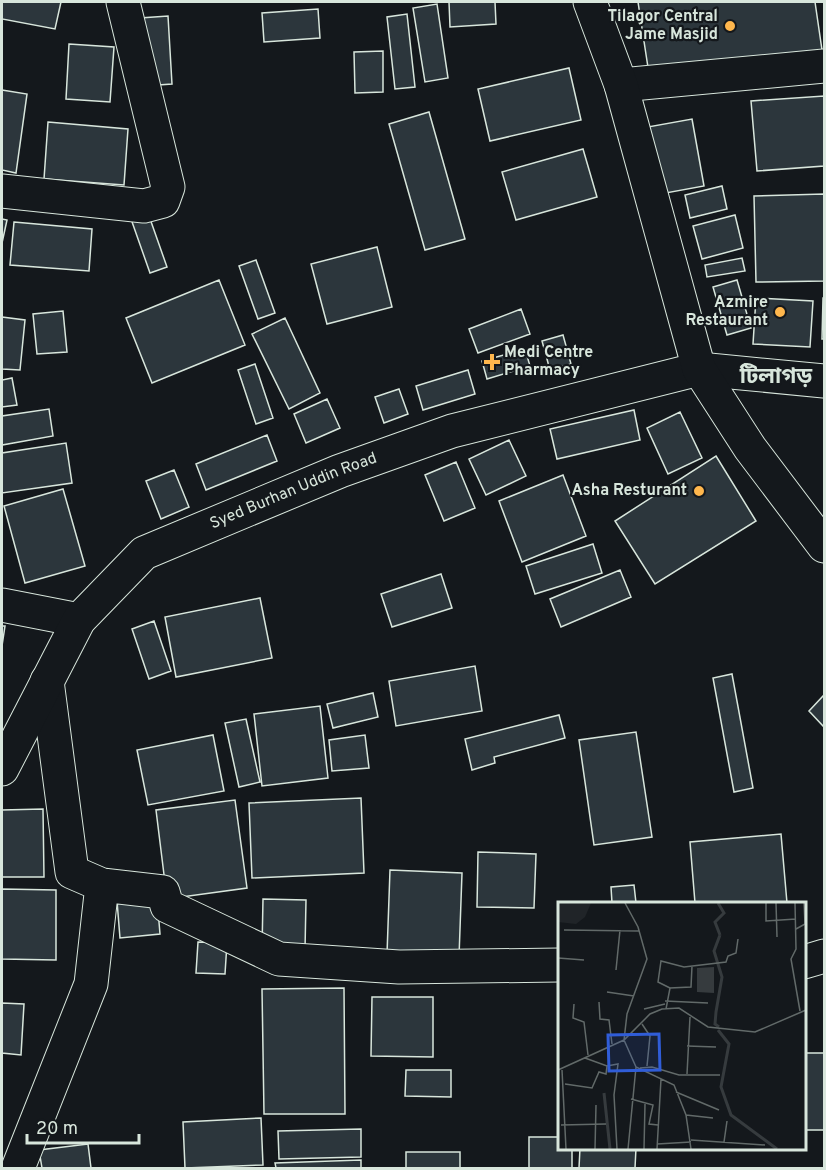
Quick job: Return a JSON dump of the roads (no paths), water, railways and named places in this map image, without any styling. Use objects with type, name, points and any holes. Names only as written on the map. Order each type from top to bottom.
[{"type":"main road","points":[[2,191],[144,206],[163,201],[168,187],[123,2]]},
{"type":"main road","points":[[590,2],[621,85],[699,369],[750,448],[825,546]]},
{"type":"main road","points":[[621,85],[825,66]]},
{"type":"main road","name":"Syed Burhan Uddin Road","points":[[2,769],[79,620],[144,553],[340,471],[452,431],[699,369],[825,381]]},
{"type":"main road","points":[[2,605],[79,620]]},
{"type":"main road","points":[[47,681],[72,872],[102,885],[163,892],[166,906],[279,959],[399,967],[558,965]]},
{"type":"main road","points":[[18,1168],[91,984],[102,885]]},
{"type":"main road","points":[[805,962],[825,956]]},
{"type":"place","name":"Tilagor Central Jame Masjid","points":[[730,26]]},
{"type":"place","name":"Azmire Restaurant","points":[[780,312]]},
{"type":"place","name":"Medi Centre Pharmacy","points":[[492,362]]},
{"type":"place","name":"Asha Resturant","points":[[699,491]]},
{"type":"district","name":"টিলাগড়","points":[[776,377]]}]
